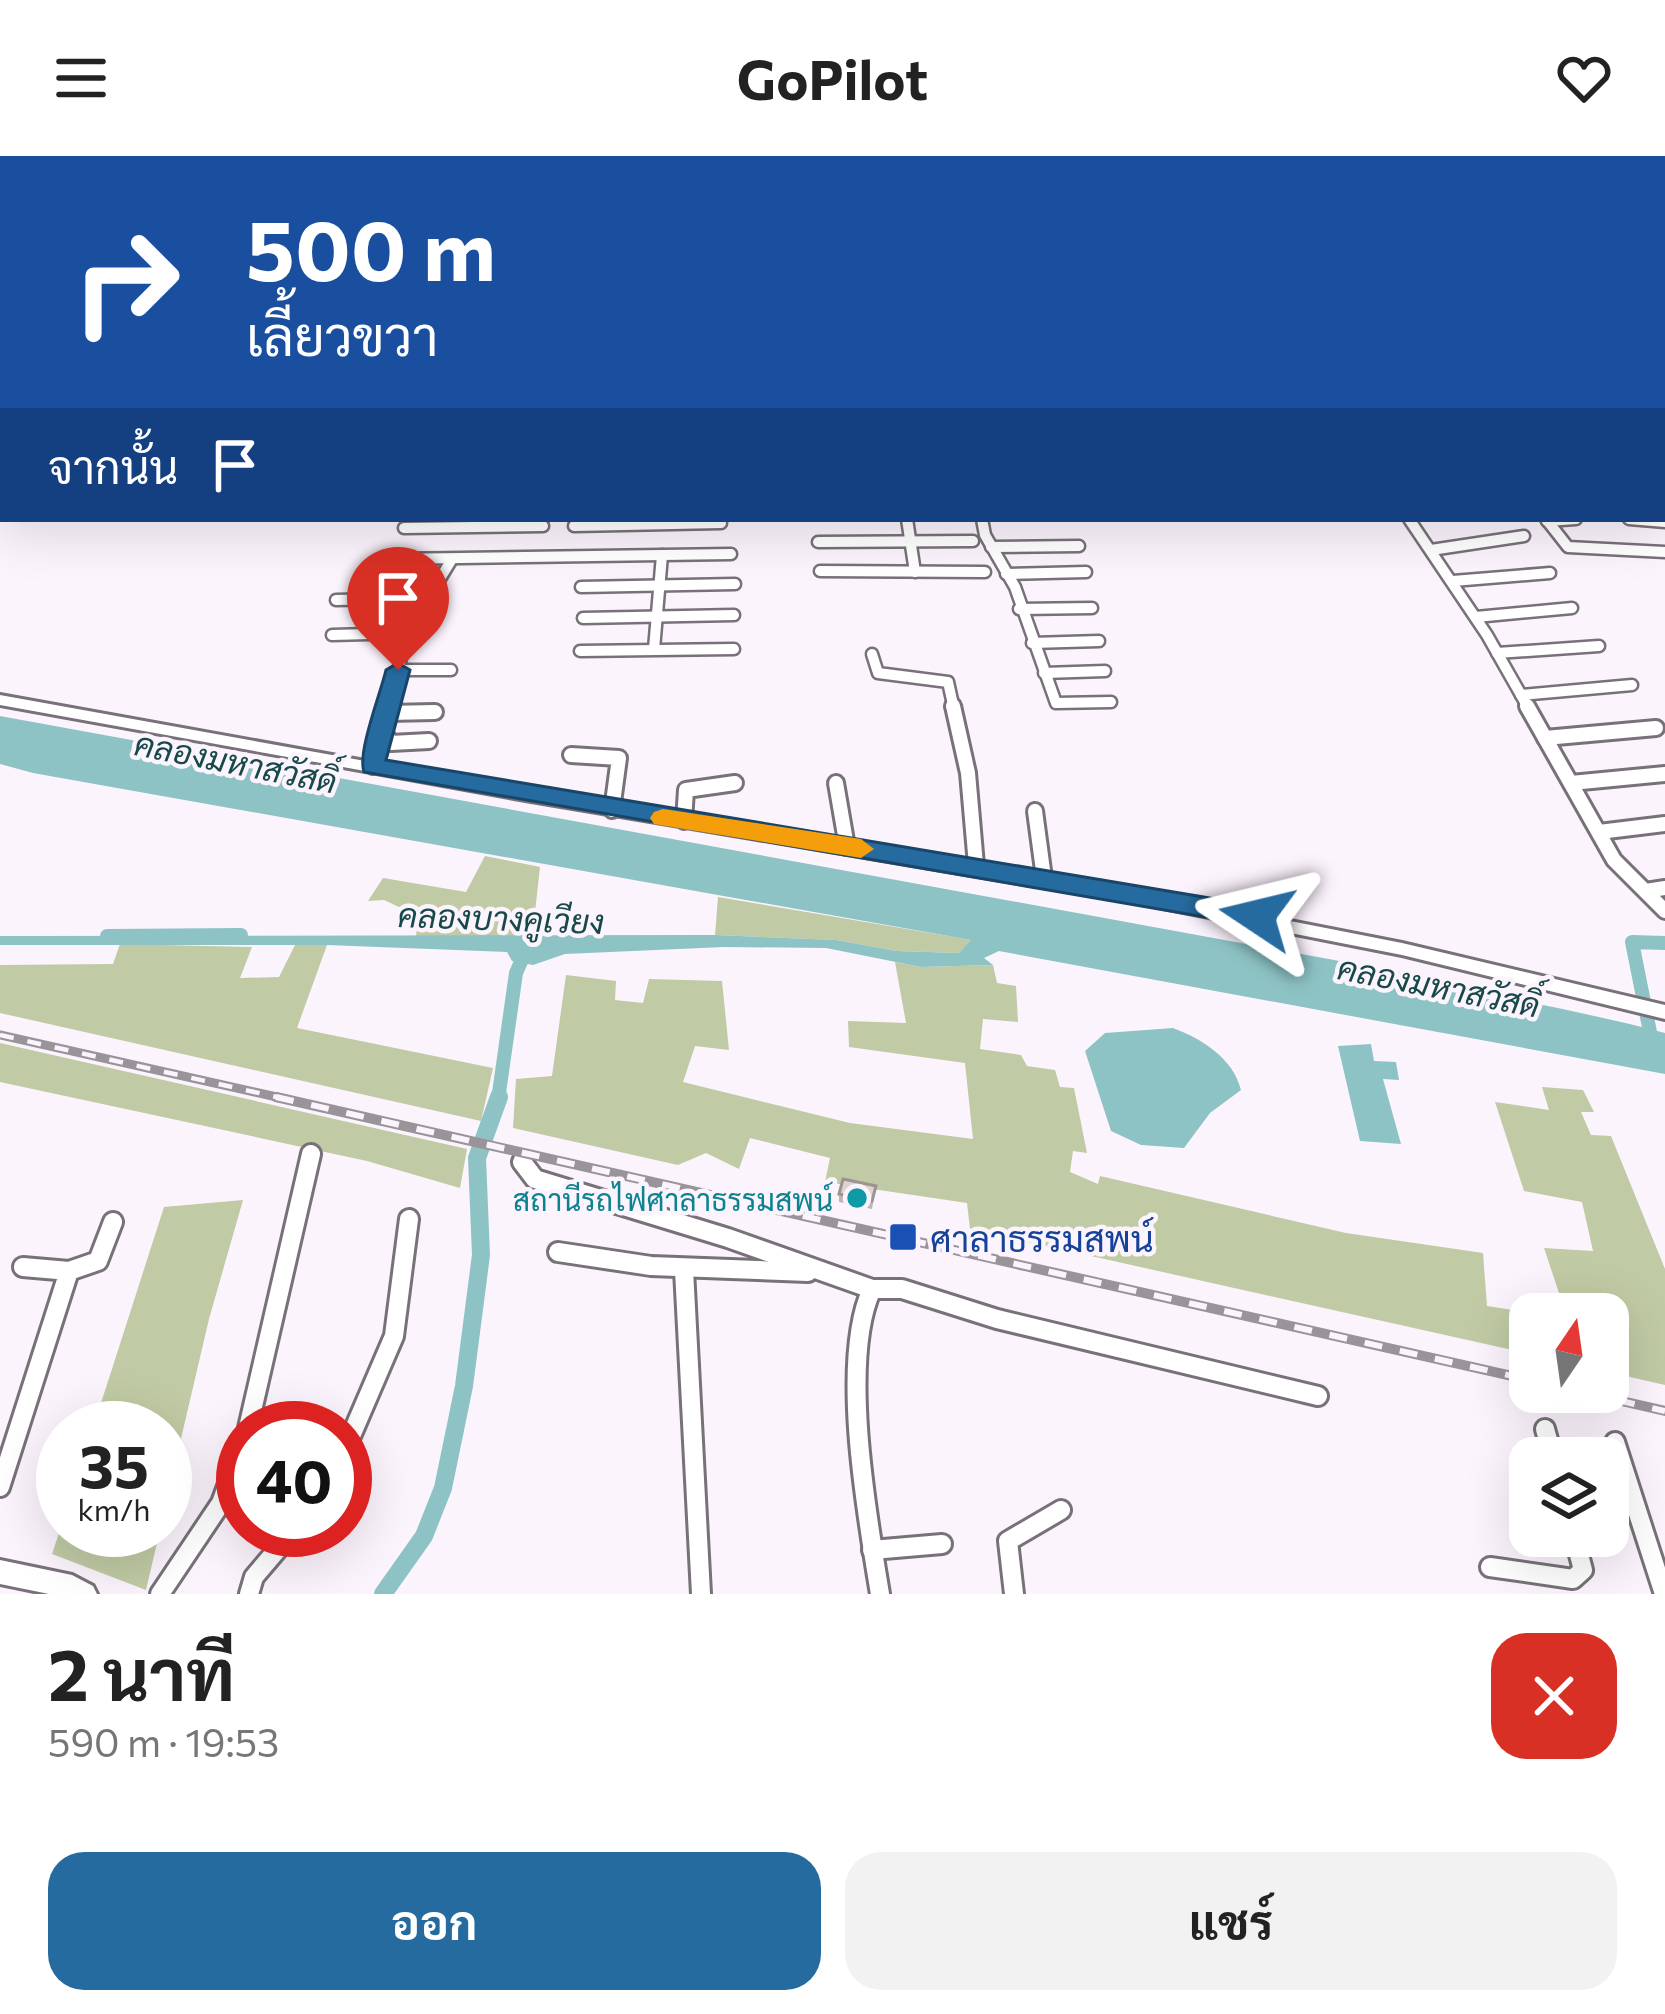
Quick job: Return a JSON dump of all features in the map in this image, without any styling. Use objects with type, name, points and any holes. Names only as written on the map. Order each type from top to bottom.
[{"type":"street","points":[[404,528],[544,522],[540,556]]},
{"type":"street","points":[[568,556],[574,522],[721,523]]},
{"type":"street","points":[[907,522],[915,572]]},
{"type":"street","points":[[983,522],[991,547],[1015,587],[1056,703],[1111,702]]},
{"type":"street","points":[[1410,522],[1476,617],[1631,881],[1665,911]]},
{"type":"street","points":[[1548,522],[1568,547],[1665,552]]},
{"type":"street","points":[[1432,550],[1524,536]]},
{"type":"street","points":[[818,542],[973,541]]},
{"type":"street","points":[[991,547],[1079,546]]},
{"type":"street","points":[[395,559],[730,554]]},
{"type":"street","points":[[654,650],[662,555]]},
{"type":"street","points":[[387,737],[406,633],[452,559]]},
{"type":"street","points":[[820,572],[985,572]]},
{"type":"street","points":[[1006,574],[1086,572]]},
{"type":"street","points":[[1453,581],[1550,573]]},
{"type":"street","points":[[581,587],[735,584]]},
{"type":"street","points":[[336,600],[427,598]]},
{"type":"street","points":[[1019,609],[1092,608]]},
{"type":"street","points":[[1476,617],[1572,608]]},
{"type":"street","points":[[583,618],[734,615]]},
{"type":"street","points":[[332,635],[406,633]]},
{"type":"street","points":[[1032,643],[1099,640]]},
{"type":"street","points":[[1498,653],[1599,646]]},
{"type":"street","points":[[580,651],[734,649]]},
{"type":"street","points":[[872,654],[878,673],[948,682],[968,773],[976,866]]},
{"type":"street","points":[[398,670],[451,670]]},
{"type":"street","points":[[1044,673],[1105,671]]},
{"type":"street","points":[[1521,695],[1632,685]]},
{"type":"street","points":[[0,700],[612,810],[976,866],[1326,929],[1665,1012]]},
{"type":"street","points":[[388,713],[435,712]]},
{"type":"street","points":[[1545,738],[1656,728]]},
{"type":"street","points":[[373,766],[376,741],[387,737],[429,741]]},
{"type":"street","points":[[571,755],[619,758],[612,810]]},
{"type":"street","points":[[1571,784],[1665,773]]},
{"type":"street","points":[[684,821],[686,790],[735,783]]},
{"type":"street","points":[[836,783],[847,847]]},
{"type":"street","points":[[1035,811],[1044,878]]},
{"type":"street","points":[[1599,832],[1665,824]]},
{"type":"street","points":[[1646,891],[1665,888]]},
{"type":"street","points":[[254,1401],[311,1154]]},
{"type":"street","points":[[522,1162],[535,1179],[728,1238],[872,1289],[902,1289],[997,1319],[1318,1396]]},
{"type":"street","points":[[366,1401],[394,1336],[409,1219]]},
{"type":"street","points":[[22,1267],[69,1271],[98,1261],[113,1222]]},
{"type":"street","points":[[558,1252],[614,1264],[684,1270],[820,1273]]},
{"type":"street","points":[[684,1270],[701,1594]]},
{"type":"street","points":[[0,1487],[69,1271]]},
{"type":"street","points":[[872,1289],[858,1316],[859,1406],[880,1594]]},
{"type":"street","points":[[1545,1429],[1547,1437]]},
{"type":"street","points":[[1629,1485],[1664,1594]]},
{"type":"street","points":[[160,1594],[216,1508]]},
{"type":"street","points":[[1014,1594],[1008,1541],[1061,1510]]},
{"type":"street","points":[[872,1550],[942,1544]]},
{"type":"street","points":[[249,1594],[271,1557]]},
{"type":"street","points":[[1490,1567],[1573,1579],[1583,1570],[1580,1557]]},
{"type":"street","points":[[0,1572],[23,1585],[85,1594]]},
{"type":"green space","points":[[485,856],[540,867],[532,939],[416,936],[418,916],[384,900],[368,901],[383,878],[466,892]]},
{"type":"green space","points":[[718,897],[972,940],[959,953],[897,951],[836,940],[715,935]]},
{"type":"green space","points":[[120,944],[252,947],[240,978],[279,977],[295,945],[327,945],[297,1028],[493,1068],[481,1121],[0,1013],[0,965],[113,964]]},
{"type":"green space","points":[[895,962],[922,967],[993,965],[997,983],[1016,986],[1018,1022],[983,1019],[980,1049],[1021,1055],[1027,1066],[1055,1070],[1060,1087],[1074,1088],[1087,1153],[1073,1151],[1070,1172],[1098,1184],[1100,1176],[1346,1233],[1483,1253],[1487,1306],[1509,1309],[1509,1349],[970,1229],[967,1203],[825,1182],[830,1158],[750,1138],[739,1169],[706,1153],[678,1165],[513,1128],[516,1079],[552,1076],[566,975],[616,981],[615,1000],[643,1003],[649,979],[722,981],[729,1050],[695,1046],[683,1082],[850,1123],[973,1139],[965,1063],[849,1047],[848,1021],[906,1023]]},
{"type":"green space","points":[[0,1043],[467,1149],[460,1188],[367,1161],[0,1082]]},
{"type":"green space","points":[[1542,1087],[1583,1090],[1594,1112],[1581,1112],[1591,1135],[1611,1136],[1665,1269],[1665,1385],[1629,1377],[1629,1293],[1559,1293],[1544,1248],[1593,1251],[1582,1202],[1524,1191],[1495,1102],[1549,1110]]},
{"type":"green space","points":[[243,1200],[190,1401],[102,1401],[164,1207]]},
{"type":"green space","points":[[60,1557],[154,1557],[146,1590]]},
{"type":"water","name":"คลองมหาสวัสดิ์","points":[[0,716],[1405,973],[1665,1033],[1665,1074],[999,951],[984,958],[993,965],[921,967],[826,948],[724,947],[565,954],[533,965],[512,961],[507,952],[327,945],[0,945],[0,936],[715,935],[836,940],[897,951],[959,953],[971,940],[33,773],[0,764]]},
{"type":"water","points":[[1173,1028],[1215,1051],[1231,1068],[1241,1090],[1210,1113],[1184,1148],[1141,1145],[1111,1131],[1085,1051],[1105,1033]]},
{"type":"water","points":[[1371,1044],[1374,1061],[1396,1062],[1399,1080],[1383,1079],[1401,1144],[1360,1141],[1338,1046]]},
{"type":"building","points":[[843,1179],[876,1186],[872,1201],[839,1194]]},
{"type":"waterway","name":"คลองบางคูเวียง","points":[[107,936],[241,935]]},
{"type":"waterway","points":[[1653,1047],[1632,942],[1665,943]]},
{"type":"waterway","points":[[498,1100],[516,973],[527,948]]},
{"type":"waterway","points":[[383,1594],[424,1536],[443,1488],[464,1386],[481,1255],[477,1158],[498,1100]]},
{"type":"railway","points":[[0,1035],[290,1100]]},
{"type":"railway","points":[[276,1097],[1509,1375]]},
{"type":"railway","points":[[1629,1403],[1665,1411]]},
{"type":"slow traffic","points":[[663,818],[861,849]]},
{"type":"place","name":"สถานีรถไฟศาลาธรรมสพน์","points":[[857,1198]]},
{"type":"place","name":"ศาลาธรรมสพน์","points":[[903,1237]]},
{"type":"route","points":[[398,670],[373,766],[1257,916]]}]
